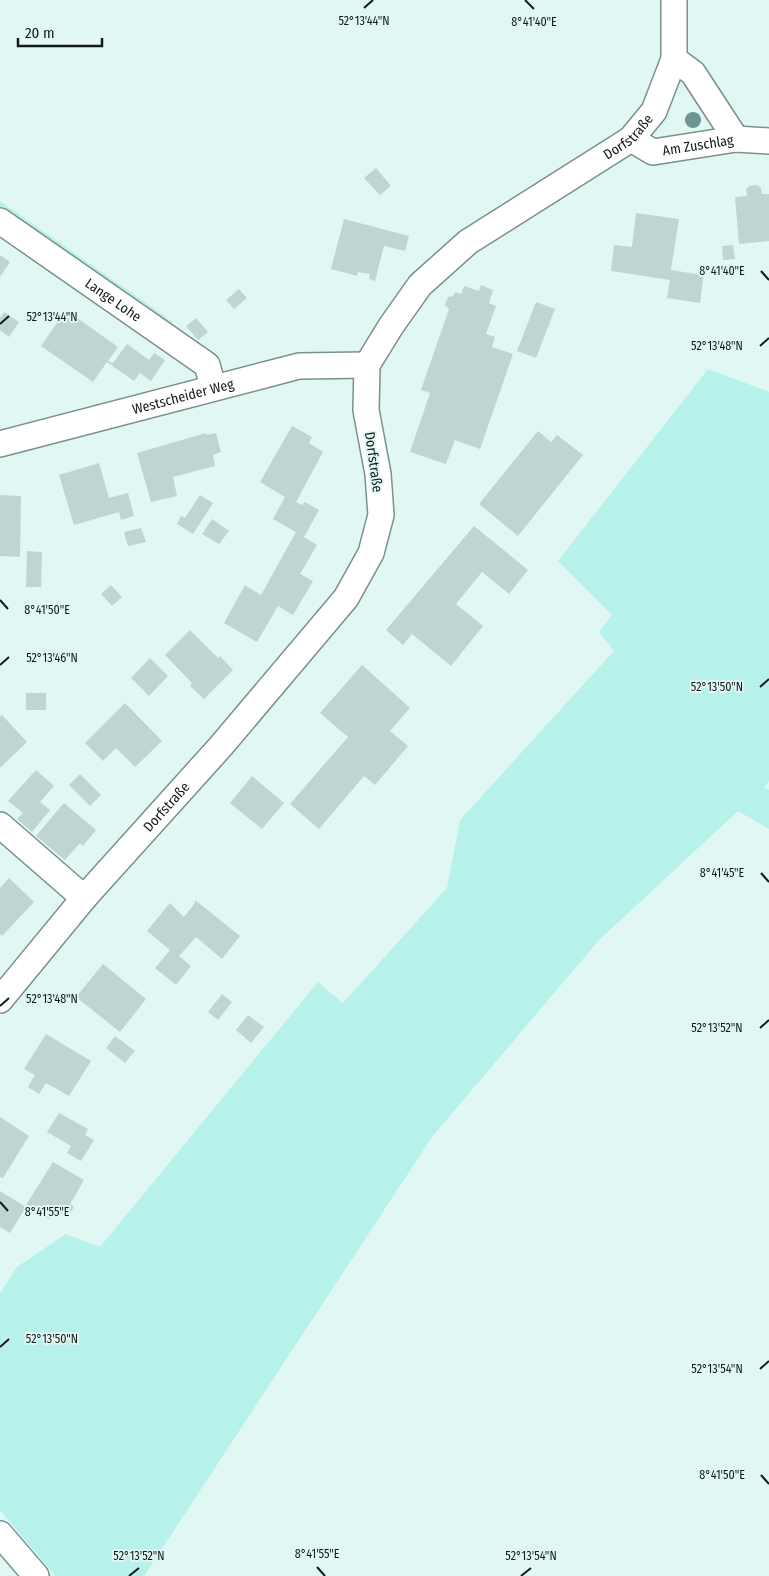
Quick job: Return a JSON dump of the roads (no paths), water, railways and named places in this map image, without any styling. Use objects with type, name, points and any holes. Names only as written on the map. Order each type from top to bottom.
[{"type":"street","name":"Dorfstraße","points":[[0,1000],[84,898],[221,746],[346,598],[371,553],[381,515],[378,474],[366,410],[366,365],[420,285],[468,242],[631,139],[654,111],[674,59],[674,0]]},
{"type":"street","points":[[674,59],[693,73],[736,139]]},
{"type":"street","name":"Am Zuschlag","points":[[631,139],[653,152],[736,139],[769,141]]},
{"type":"street","name":"Lange Lohe","points":[[0,221],[207,365],[213,386]]},
{"type":"street","name":"Westscheider Weg","points":[[0,444],[213,386],[299,366],[366,365]]},
{"type":"street","points":[[0,824],[84,898]]},
{"type":"street","points":[[0,1534],[36,1576]]}]
